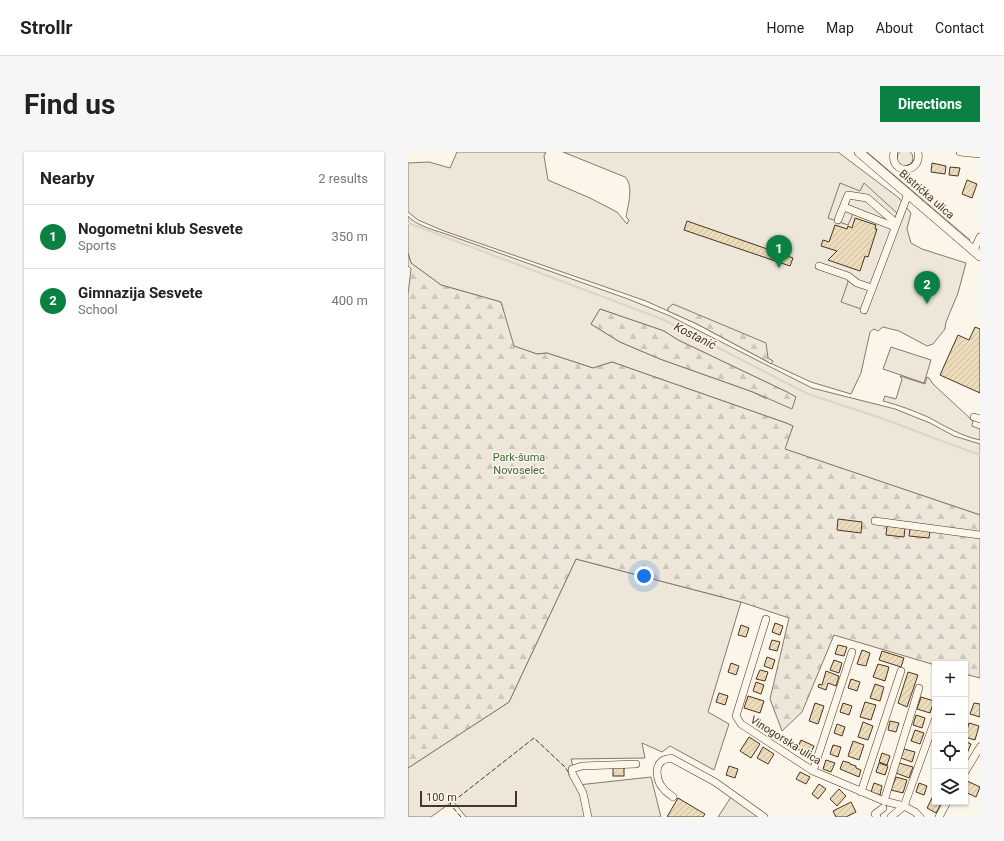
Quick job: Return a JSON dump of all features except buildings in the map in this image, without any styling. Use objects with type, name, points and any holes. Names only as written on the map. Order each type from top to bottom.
[{"type":"main road","name":"Bistrička ulica","points":[[859,152],[977,253]]},
{"type":"street","points":[[894,152],[893,160],[897,166],[902,169],[910,169],[918,162],[918,152]]},
{"type":"street","points":[[960,152],[980,154]]},
{"type":"street","points":[[864,310],[908,194]]},
{"type":"street","points":[[838,220],[848,195],[866,198],[886,214],[896,225]]},
{"type":"street","points":[[844,206],[881,221],[896,225]]},
{"type":"street","points":[[881,221],[886,214]]},
{"type":"street","points":[[977,253],[980,237]]},
{"type":"street","points":[[819,266],[848,276],[857,283],[872,288]]},
{"type":"street","points":[[875,521],[980,535]]},
{"type":"street","name":"Vinogorska ulica","points":[[766,619],[736,716],[741,724],[813,771],[861,792],[883,804],[904,806],[915,812],[920,817]]},
{"type":"street","points":[[813,771],[852,652]]},
{"type":"street","points":[[861,792],[902,671]]},
{"type":"street","points":[[877,817],[875,814],[883,804],[919,688]]},
{"type":"street","points":[[891,817],[904,806],[932,728]]},
{"type":"street","points":[[967,769],[980,747]]},
{"type":"street","points":[[673,797],[663,789],[658,781],[657,772],[662,761],[671,758],[715,782],[764,817]]},
{"type":"street","points":[[588,817],[584,793],[572,773],[572,769],[582,766],[636,764]]},
{"type":"street","points":[[938,817],[945,805]]},
{"type":"green space","points":[[905,150],[912,155],[913,158],[908,165],[905,166],[898,161],[897,158],[902,151]]},
{"type":"green space","points":[[457,152],[546,152],[544,156],[548,180],[590,198],[617,212],[627,224],[629,220],[626,217],[630,190],[628,181],[625,177],[563,152],[838,152],[899,198],[911,213],[907,229],[911,243],[922,249],[966,263],[958,293],[946,322],[945,329],[933,344],[927,346],[899,331],[883,327],[878,331],[874,329],[870,332],[861,373],[851,394],[811,382],[768,362],[697,324],[646,301],[444,231],[418,220],[408,212],[408,163],[429,162],[450,168]]},
{"type":"green space","points":[[862,152],[867,152],[970,240],[967,241]]},
{"type":"green space","points":[[408,216],[415,222],[429,228],[628,299],[670,316],[812,388],[895,409],[930,423],[954,436],[980,444],[980,515],[784,449],[793,426],[786,423],[612,362],[593,368],[547,353],[537,354],[513,346],[501,302],[441,285],[411,263],[408,253]],"holes":[[[600,309],[664,331],[678,340],[796,397],[765,398],[753,392],[660,359],[620,342],[591,324]]]},
{"type":"green space","name":"Park-šuma Novoselec","points":[[408,253],[411,263],[441,285],[501,302],[514,346],[537,354],[547,353],[593,368],[612,362],[786,423],[793,426],[785,449],[980,515],[980,678],[968,675],[968,661],[932,661],[932,664],[834,635],[802,712],[782,731],[770,699],[789,618],[741,602],[576,559],[509,702],[408,768],[408,294],[411,269],[408,266]]},
{"type":"green space","points":[[673,304],[766,343],[768,358],[773,361],[771,364],[697,324],[668,311],[668,308]]},
{"type":"green space","points":[[600,309],[664,331],[678,340],[787,392],[796,397],[792,409],[753,392],[660,359],[620,342],[591,324]]},
{"type":"green space","points":[[891,347],[931,360],[924,383],[883,369]]},
{"type":"green space","points":[[900,376],[925,384],[927,377],[929,378],[933,384],[973,421],[972,426],[980,429],[980,440],[960,433],[928,417],[901,406],[883,401],[885,396],[896,399],[902,379]]},
{"type":"green space","points":[[576,559],[741,602],[708,712],[729,724],[714,770],[670,746],[662,752],[642,743],[645,758],[571,759],[578,785],[651,777],[661,817],[466,817],[453,801],[431,817],[408,817],[408,768],[509,702]]},
{"type":"green space","points":[[731,797],[759,817],[718,817]]},
{"type":"shaded area","points":[[840,183],[860,191],[864,183],[897,213],[892,227],[853,214],[848,225],[828,218]]},
{"type":"shaded area","points":[[849,279],[875,288],[867,311],[841,302]]},
{"type":"waterway","name":"Kostanić","points":[[408,223],[664,320],[808,394],[878,417],[980,455]]},
{"type":"fence","points":[[461,817],[450,804],[534,738],[565,767],[570,775]]},
{"type":"place","name":"Nogometni klub Sesvete","points":[[779,268]]},
{"type":"place","name":"Gimnazija Sesvete","points":[[927,304]]}]
